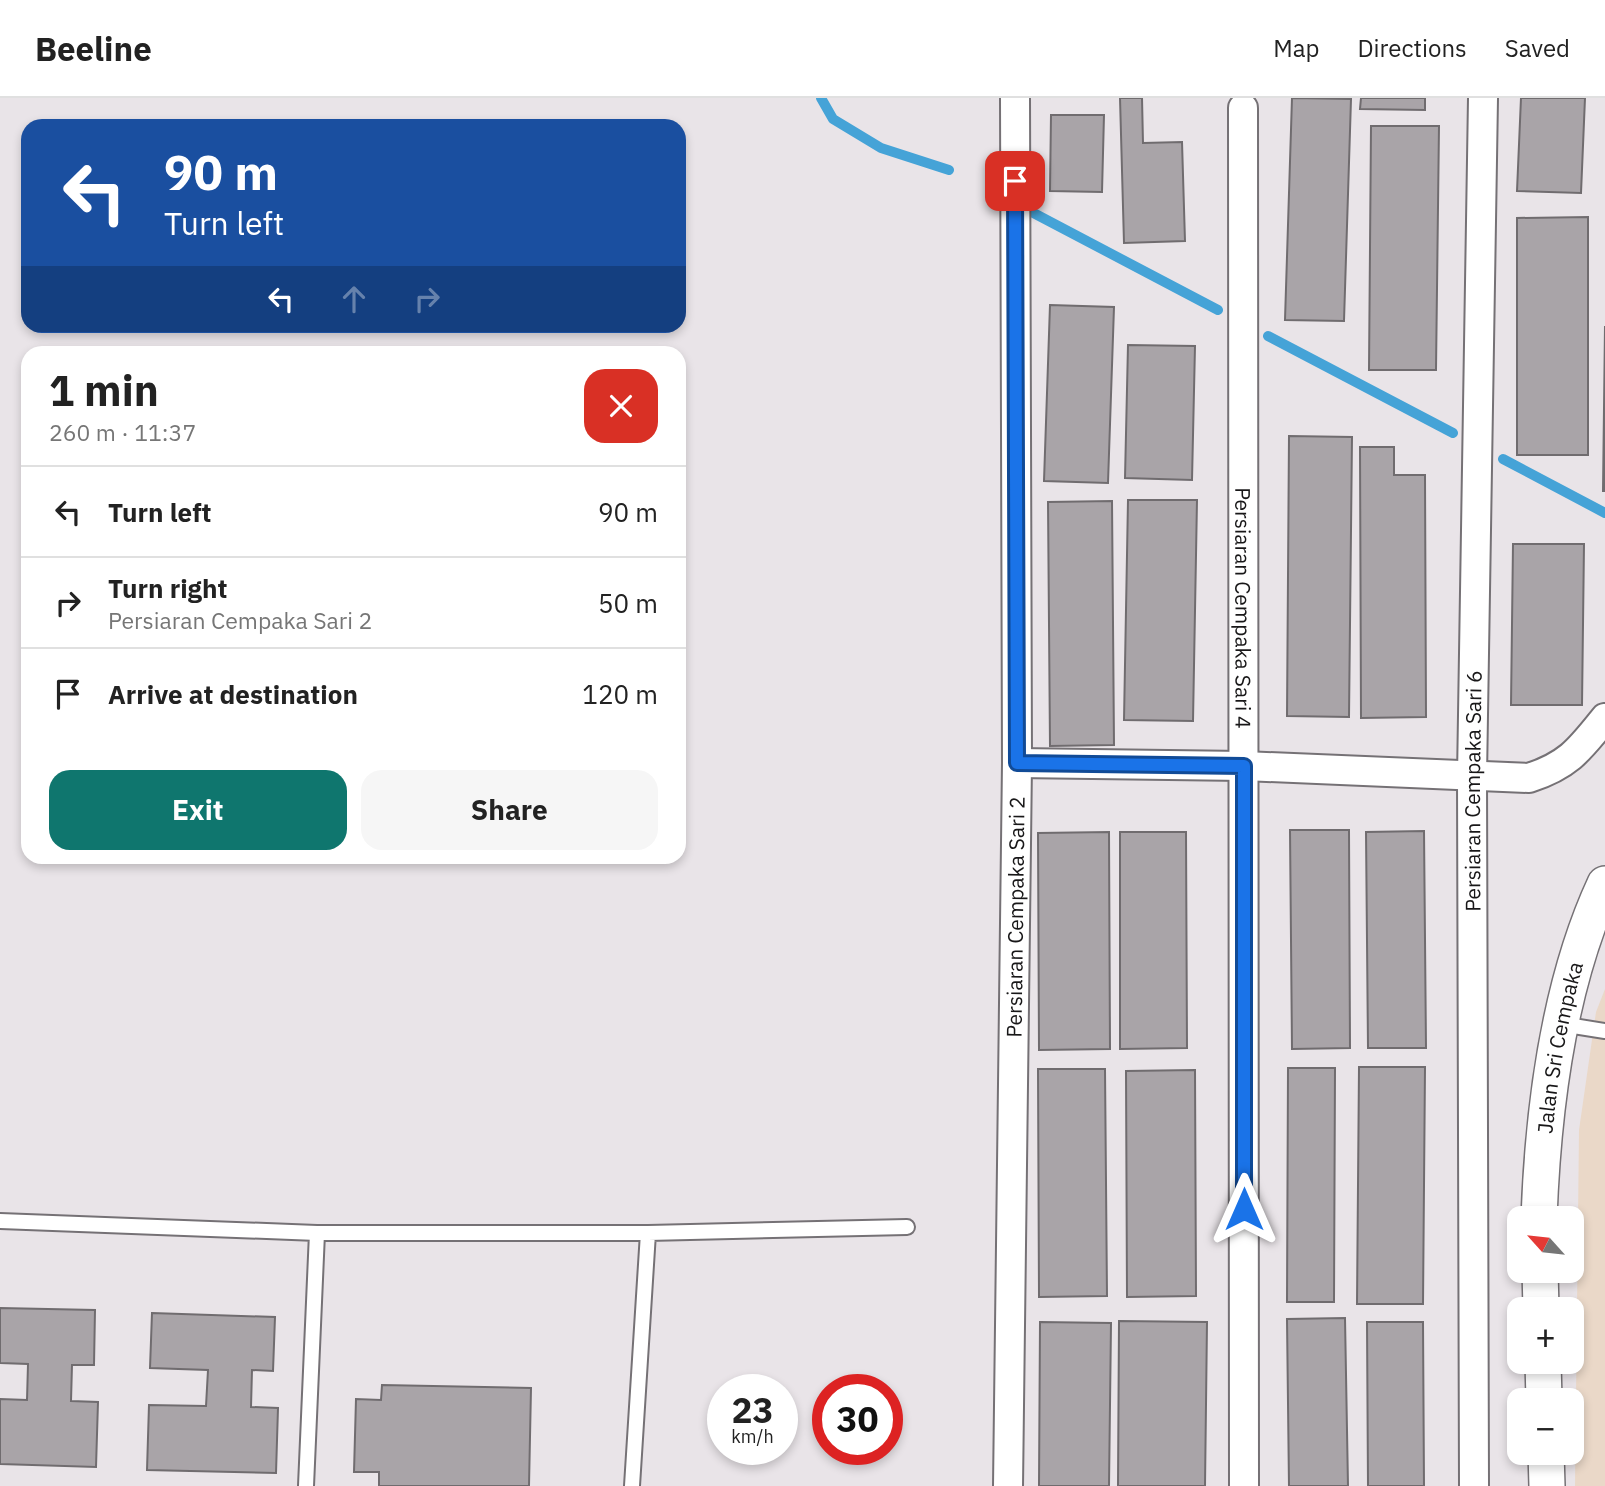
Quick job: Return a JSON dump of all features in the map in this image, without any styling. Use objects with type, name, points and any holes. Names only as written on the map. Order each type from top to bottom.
[{"type":"street","name":"Persiaran Cempaka Sari 2","points":[[1008,1486],[1017,763],[1015,98]]},
{"type":"street","name":"Persiaran Cempaka Sari 6","points":[[1474,1486],[1472,777],[1482,98]]},
{"type":"street","name":"Persiaran Cempaka Sari 4","points":[[1243,108],[1244,1486]]},
{"type":"street","points":[[1017,763],[1244,766],[1529,778],[1553,770],[1577,752],[1605,718]]},
{"type":"street","name":"Jalan Sri Cempaka","points":[[1539,1206],[1541,1167],[1560,1024],[1592,911],[1605,884]]},
{"type":"street","points":[[1546,1465],[1547,1486]]},
{"type":"lane","points":[[1560,1024],[1605,1031]]},
{"type":"lane","points":[[0,1221],[317,1233],[648,1233],[906,1227]]},
{"type":"lane","points":[[306,1486],[317,1233]]},
{"type":"lane","points":[[632,1486],[648,1233]]},
{"type":"shaded area","points":[[1605,989],[1605,1486],[1575,1486],[1575,1465],[1584,1465],[1584,1388],[1576,1388],[1576,1374],[1584,1374],[1584,1297],[1577,1297],[1577,1283],[1584,1283],[1584,1206],[1578,1206],[1579,1130],[1596,1012]]},
{"type":"building","points":[[1120,98],[1142,98],[1143,143],[1182,142],[1185,241],[1124,243]]},
{"type":"building","points":[[1292,98],[1351,99],[1344,321],[1285,320]]},
{"type":"building","points":[[1361,98],[1425,98],[1425,110],[1360,109]]},
{"type":"building","points":[[1521,98],[1585,98],[1581,193],[1517,191]]},
{"type":"building","points":[[1051,115],[1104,115],[1102,192],[1050,191]]},
{"type":"building","points":[[1371,126],[1439,126],[1436,370],[1369,370]]},
{"type":"building","points":[[1588,217],[1588,455],[1517,455],[1517,218]]},
{"type":"building","points":[[1050,305],[1114,307],[1108,483],[1044,481]]},
{"type":"building","points":[[1605,326],[1605,491],[1603,491]]},
{"type":"building","points":[[1128,345],[1195,346],[1192,480],[1125,478]]},
{"type":"building","points":[[1289,436],[1352,437],[1349,717],[1287,716]]},
{"type":"building","points":[[1360,447],[1394,447],[1394,475],[1425,475],[1426,717],[1361,718]]},
{"type":"building","points":[[1128,500],[1197,500],[1193,721],[1124,720]]},
{"type":"building","points":[[1112,501],[1114,745],[1050,746],[1048,502]]},
{"type":"building","points":[[1513,544],[1584,544],[1582,705],[1511,705]]},
{"type":"building","points":[[1290,830],[1349,830],[1350,1048],[1292,1049]]},
{"type":"building","points":[[1424,831],[1426,1048],[1368,1048],[1366,832]]},
{"type":"building","points":[[1109,832],[1110,1049],[1039,1050],[1038,833]]},
{"type":"building","points":[[1120,832],[1186,832],[1187,1048],[1120,1049]]},
{"type":"building","points":[[1359,1067],[1425,1067],[1423,1304],[1357,1304]]},
{"type":"building","points":[[1288,1068],[1335,1068],[1334,1302],[1287,1302]]},
{"type":"building","points":[[1038,1069],[1105,1069],[1107,1296],[1039,1297]]},
{"type":"building","points":[[1195,1070],[1196,1296],[1127,1297],[1126,1071]]},
{"type":"building","points":[[0,1308],[95,1310],[94,1365],[72,1365],[71,1401],[98,1402],[96,1467],[0,1464],[0,1399],[27,1400],[28,1364],[0,1363]]},
{"type":"building","points":[[152,1313],[275,1317],[273,1371],[252,1370],[251,1407],[278,1408],[276,1473],[147,1470],[149,1405],[206,1406],[208,1370],[150,1368]]},
{"type":"building","points":[[1345,1318],[1348,1486],[1289,1486],[1287,1319]]},
{"type":"building","points":[[1119,1321],[1207,1322],[1205,1486],[1118,1486]]},
{"type":"building","points":[[1040,1322],[1111,1323],[1109,1486],[1039,1486]]},
{"type":"building","points":[[1367,1322],[1423,1322],[1424,1486],[1368,1486]]},
{"type":"building","points":[[382,1385],[531,1388],[529,1486],[379,1486],[379,1472],[354,1472],[356,1399],[381,1400]]},
{"type":"waterway","points":[[821,98],[833,119],[881,148],[949,170]]},
{"type":"waterway","points":[[1024,208],[1218,310]]},
{"type":"waterway","points":[[1268,336],[1453,433]]},
{"type":"waterway","points":[[1503,459],[1605,513]]},
{"type":"route","points":[[1015,181],[1017,763],[1244,766],[1244,1209]]}]
